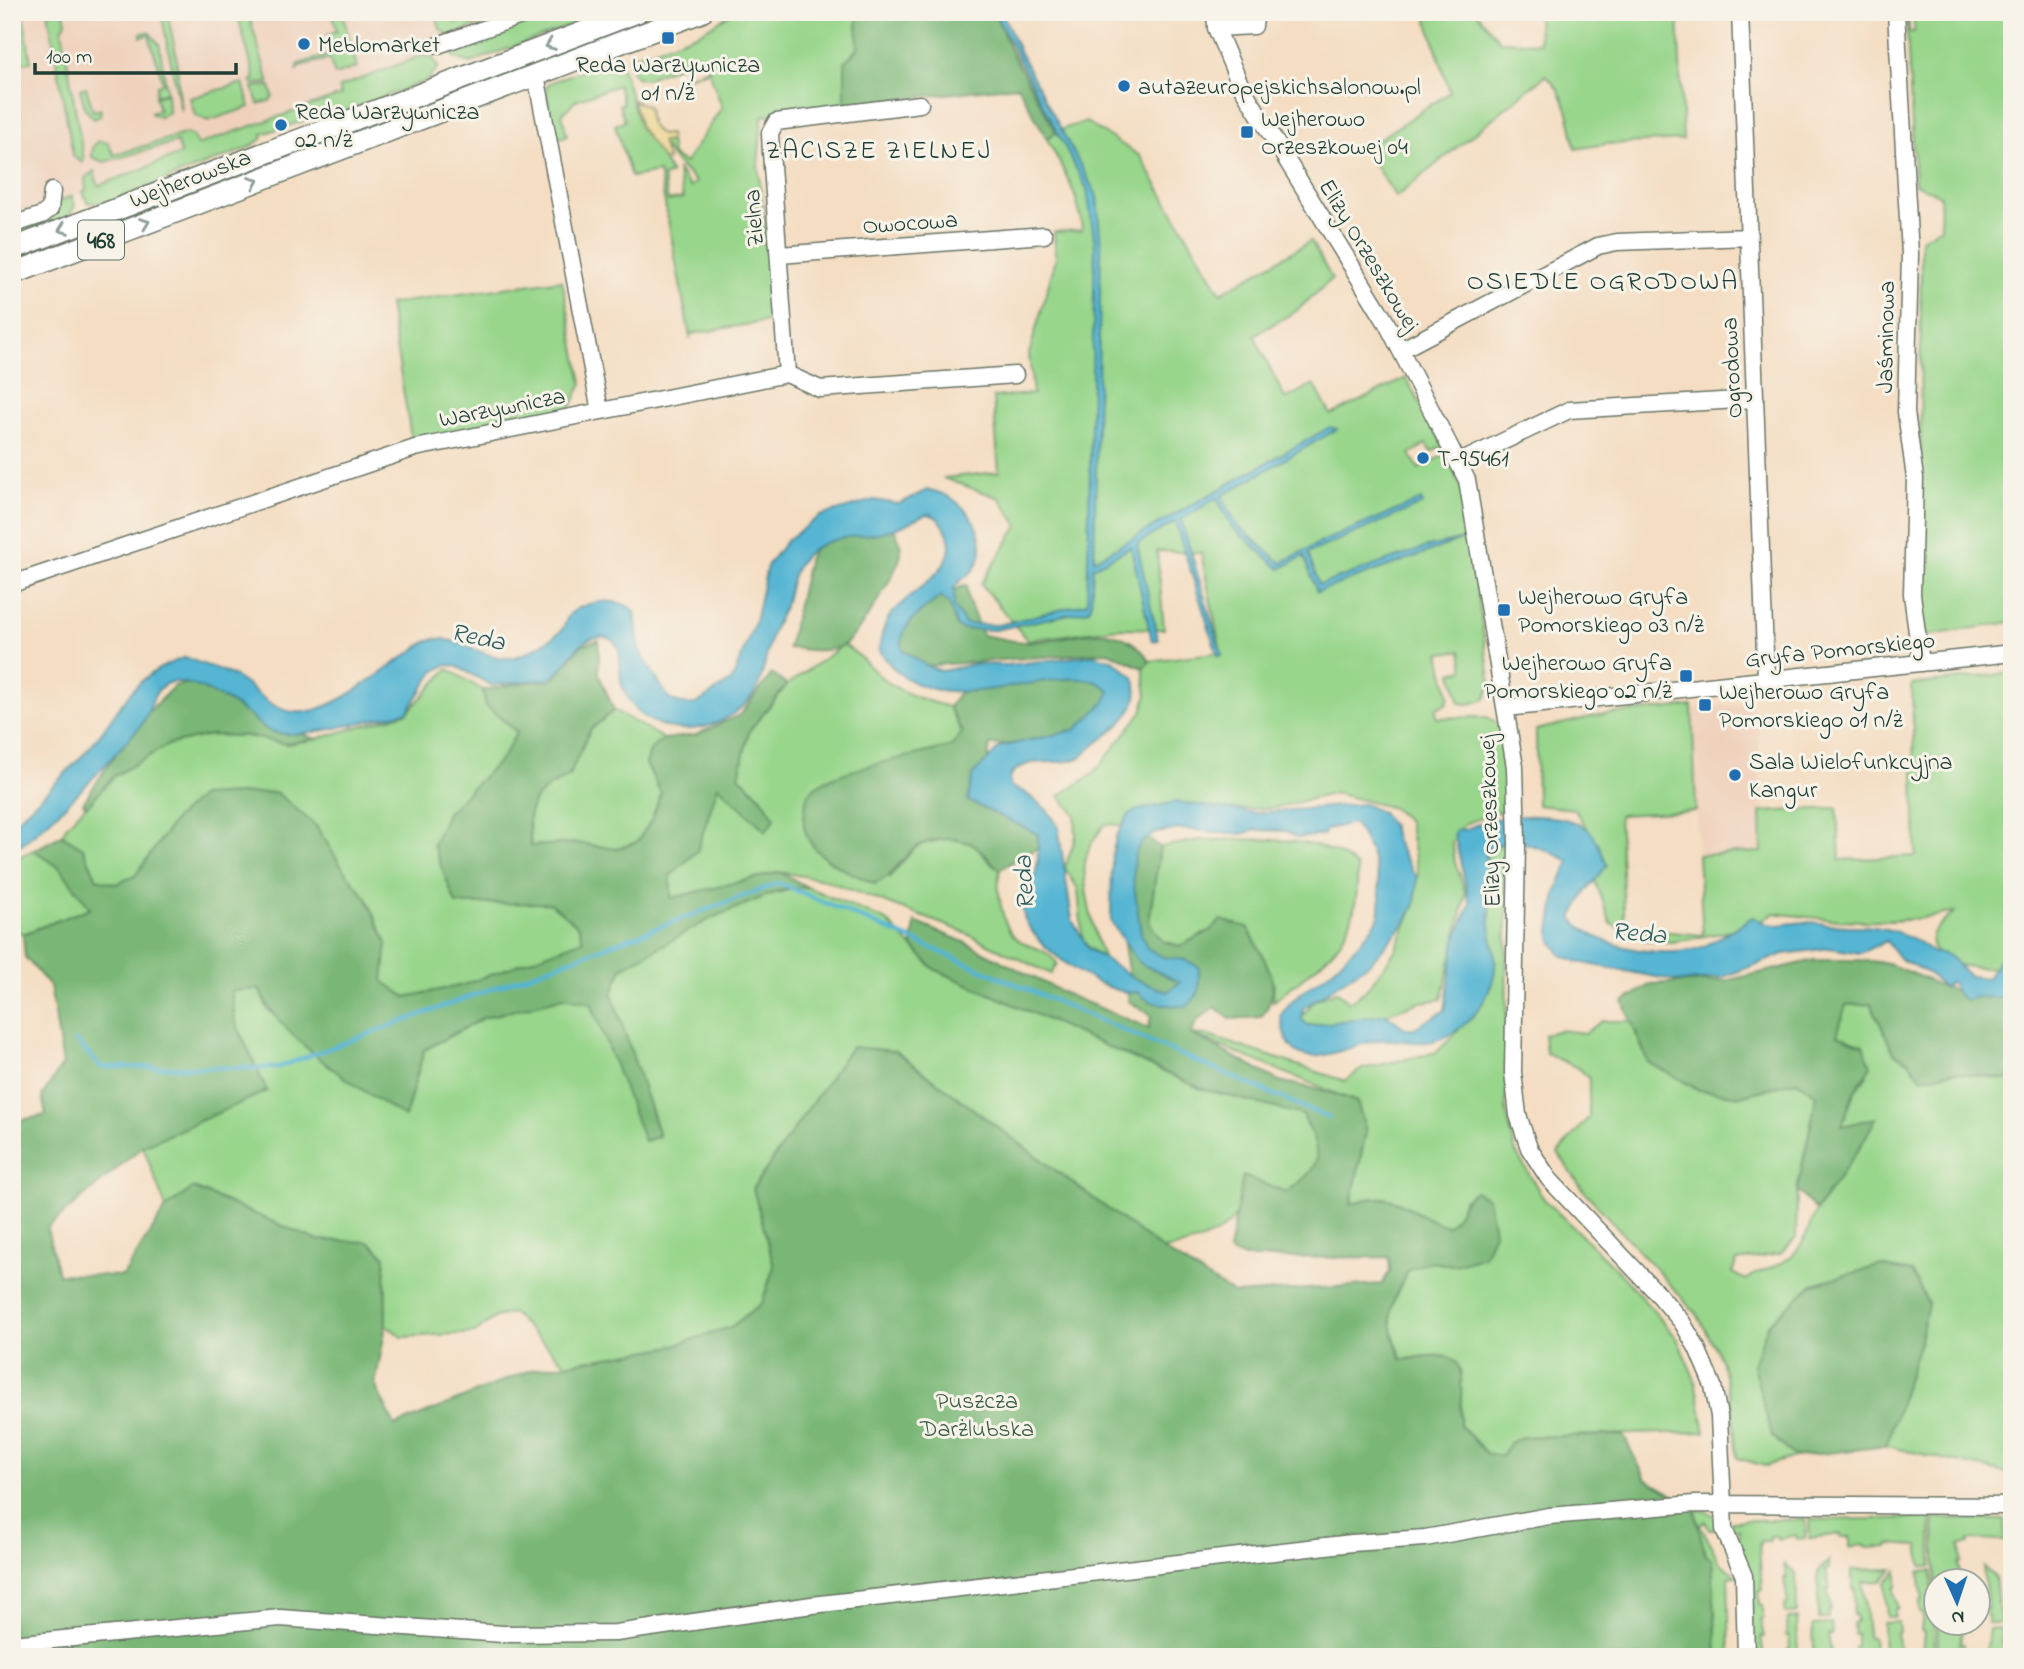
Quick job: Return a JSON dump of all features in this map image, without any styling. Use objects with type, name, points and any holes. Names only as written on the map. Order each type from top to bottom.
[{"type":"main road","name":"Wejherowska","points":[[12,249],[637,12]]},
{"type":"main road","name":"Wejherowska","points":[[12,274],[701,12]]},
{"type":"street","points":[[438,45],[532,12]]},
{"type":"street","points":[[1215,20],[1255,26],[1256,12]]},
{"type":"street","name":"Ogrodowa","points":[[1740,12],[1766,679]]},
{"type":"street","name":"Jaśminowa","points":[[1896,12],[1910,254],[1906,412],[1915,478],[1912,594],[1921,663]]},
{"type":"street","name":"Elizy Orzeszkowej","points":[[1215,20],[1240,84],[1401,350],[1460,462],[1472,499],[1515,767],[1517,843],[1513,1072],[1518,1115],[1529,1147],[1549,1180],[1682,1322],[1697,1348],[1713,1386],[1719,1416],[1724,1529],[1744,1576],[1746,1657]]},
{"type":"street","points":[[536,75],[600,411]]},
{"type":"street","name":"Zielna","points":[[787,374],[771,142],[776,122],[920,104]]},
{"type":"street","points":[[12,225],[42,215],[50,209],[52,191]]},
{"type":"street","name":"Owocowa","points":[[779,255],[1044,235]]},
{"type":"street","points":[[1401,350],[1598,246],[1617,242],[1748,237]]},
{"type":"street","points":[[787,374],[820,389],[1016,375]]},
{"type":"street","name":"Warzywnicza","points":[[12,584],[415,448],[787,374]]},
{"type":"street","points":[[1460,462],[1569,410],[1755,399]]},
{"type":"street","name":"Gryfa Pomorskiego","points":[[1506,708],[2012,653]]},
{"type":"street","points":[[12,1644],[280,1618],[503,1634],[616,1633],[812,1605],[1352,1543],[1425,1538],[1549,1516],[1723,1504],[2012,1506]]},
{"type":"shaded area","points":[[12,12],[555,12],[12,219]]},
{"type":"shaded area","points":[[1067,12],[1190,12],[1190,18],[1147,25],[1104,26],[1086,24]]},
{"type":"shaded area","points":[[1746,704],[1758,711],[1762,852],[1698,855],[1692,709]]},
{"type":"green space","points":[[15,12],[28,12],[23,14],[31,62],[22,63]]},
{"type":"green space","points":[[48,12],[64,12],[66,22],[62,30],[84,161],[82,163],[73,156]]},
{"type":"green space","points":[[161,12],[167,12],[176,54],[181,112]]},
{"type":"green space","points":[[237,12],[248,12],[269,83],[253,84],[251,81],[255,79]]},
{"type":"green space","points":[[332,12],[342,12],[357,67],[335,75],[329,59],[300,66],[296,71],[298,64],[333,54],[328,34],[337,31]]},
{"type":"green space","points":[[448,12],[455,23],[480,12],[515,12],[449,36],[440,29],[437,17]]},
{"type":"green space","points":[[539,12],[606,12],[470,63],[453,57],[454,48]]},
{"type":"green space","points":[[662,12],[677,12],[547,59],[546,57]]},
{"type":"green space","points":[[734,12],[857,12],[858,48],[845,62],[845,105],[762,116],[758,165],[775,320],[691,334],[690,337],[659,172],[631,177],[615,125],[625,121],[619,105],[623,103],[618,85],[576,100],[562,114],[567,136],[554,139],[546,88],[549,83],[601,63],[618,62],[623,70],[640,128],[659,152],[671,174],[663,177],[668,201],[683,198],[677,169],[690,187],[696,182],[673,159],[660,142],[670,141],[672,156],[685,163],[722,107],[709,71],[685,77],[709,69],[704,55],[646,79],[636,77],[631,70],[629,56],[651,51],[699,33]]},
{"type":"green space","points":[[857,12],[994,12],[1010,49],[1056,132],[1047,139],[1018,86],[845,105],[845,62],[858,48]]},
{"type":"green space","points":[[1067,12],[1121,12],[1122,26],[1086,24]]},
{"type":"green space","points":[[1476,12],[1500,41],[1539,43],[1538,12],[1678,12],[1683,140],[1606,144],[1575,149],[1570,119],[1563,99],[1546,75],[1396,197],[1364,149],[1450,92],[1425,13]]},
{"type":"green space","points":[[1906,12],[1909,32],[1914,32],[1914,12],[2012,12],[2012,622],[1926,636],[1920,629],[1921,239],[1941,227],[1940,195],[1915,184]]},
{"type":"green space","points":[[149,32],[159,44],[167,92],[155,95],[157,85],[163,83],[149,35],[141,37],[141,33]]},
{"type":"green space","points":[[432,56],[438,67],[428,80],[340,114],[339,110],[262,134],[263,138],[248,148],[105,203],[88,203],[83,192],[86,190],[85,178],[94,171],[98,186],[181,154],[177,142],[104,162],[92,157],[93,147],[98,141],[108,143],[114,155],[187,133],[193,136],[197,145],[341,95],[339,87],[418,57]]},
{"type":"green space","points":[[493,76],[495,81],[12,265],[12,258]]},
{"type":"green space","points":[[243,83],[250,107],[208,121],[195,115],[190,98]]},
{"type":"green space","points":[[270,86],[273,96],[270,101],[258,104],[253,87]]},
{"type":"green space","points":[[86,87],[93,111],[101,109],[100,116],[94,119],[85,109],[80,89]]},
{"type":"green space","points":[[167,94],[168,112],[160,117],[153,115],[151,113],[159,110],[155,97]]},
{"type":"green space","points":[[1086,122],[1140,156],[1221,293],[1311,241],[1332,279],[1295,312],[1254,335],[1285,399],[1314,384],[1331,415],[1406,378],[1443,446],[1431,452],[1426,444],[1410,454],[1419,469],[1446,454],[1462,490],[1491,685],[1485,699],[1470,704],[1460,703],[1452,673],[1464,670],[1461,651],[1440,653],[1449,696],[1446,704],[1436,708],[1437,718],[1487,717],[1499,724],[1510,800],[1505,809],[1464,824],[1452,842],[1455,862],[1466,893],[1442,999],[1420,1002],[1364,1022],[1306,1025],[1300,1018],[1315,1000],[1336,991],[1350,1002],[1366,990],[1395,951],[1414,905],[1418,873],[1408,821],[1393,808],[1335,793],[1275,808],[1163,812],[1121,825],[1105,824],[1090,847],[1085,872],[1090,911],[1104,959],[1083,943],[1078,889],[1065,868],[1076,836],[1075,814],[1059,796],[1093,774],[1142,712],[1147,695],[1143,668],[1150,661],[1221,652],[1201,553],[1157,551],[1164,629],[1119,628],[1027,640],[981,584],[1018,526],[1000,498],[943,478],[999,472],[993,397],[1033,394],[1029,354],[1056,258],[1054,232],[1082,230],[1074,194],[1047,139],[1065,128]]},
{"type":"green space","points":[[72,196],[75,206],[69,216],[12,237],[12,227],[44,207]]},
{"type":"green space","points":[[562,280],[582,383],[568,414],[412,443],[389,304]]},
{"type":"green space","points":[[892,528],[900,546],[899,561],[877,602],[850,639],[837,648],[788,648],[809,557],[819,540]]},
{"type":"green space","points":[[967,585],[968,600],[982,635],[1025,642],[1108,633],[1123,637],[1137,646],[1150,661],[1143,668],[1108,652],[922,666],[888,643],[933,598]]},
{"type":"green space","name":"Puszcza Darżlubska","points":[[599,640],[599,675],[614,710],[590,730],[569,776],[546,789],[534,802],[529,820],[531,846],[577,843],[617,849],[637,842],[652,819],[661,793],[646,764],[651,749],[664,739],[696,735],[740,715],[772,674],[787,685],[749,731],[739,776],[762,798],[775,818],[766,831],[718,786],[697,851],[670,876],[671,898],[780,872],[807,887],[778,891],[710,919],[622,968],[612,994],[659,1136],[644,1141],[591,1003],[564,997],[483,1018],[424,1050],[405,1117],[365,1092],[302,1044],[284,1026],[259,989],[231,991],[235,1021],[267,1091],[143,1146],[47,1228],[58,1274],[123,1276],[166,1208],[193,1188],[316,1240],[369,1242],[385,1256],[386,1325],[375,1385],[395,1426],[530,1370],[669,1347],[731,1327],[762,1303],[774,1266],[753,1188],[851,1047],[895,1051],[1163,1250],[1234,1294],[1382,1284],[1390,1271],[1389,1257],[1244,1258],[1229,1251],[1243,1176],[1286,1192],[1314,1167],[1314,1140],[1303,1115],[1202,1089],[934,969],[912,946],[915,922],[964,942],[1068,995],[1149,1028],[1151,1015],[1128,1001],[1128,970],[1122,932],[1124,843],[1146,838],[1160,847],[1149,922],[1162,941],[1180,946],[1210,931],[1221,920],[1248,927],[1270,972],[1272,994],[1261,1017],[1230,1019],[1215,1007],[1197,1021],[1191,1034],[1279,1081],[1322,1090],[1357,1102],[1366,1131],[1351,1204],[1367,1199],[1391,1200],[1447,1226],[1470,1194],[1475,1191],[1488,1198],[1494,1232],[1484,1256],[1455,1265],[1428,1262],[1409,1269],[1396,1294],[1391,1313],[1393,1333],[1402,1360],[1441,1356],[1452,1359],[1458,1365],[1461,1375],[1460,1425],[1487,1454],[1503,1456],[1509,1443],[1522,1437],[1623,1435],[1646,1479],[1694,1507],[1705,1554],[1712,1560],[1717,1657],[12,1657],[12,1122],[46,1115],[42,1096],[63,1064],[50,986],[25,957],[23,934],[90,908],[60,868],[34,850],[62,835],[83,848],[97,879],[116,884],[135,876],[176,818],[201,796],[276,792],[316,826],[344,870],[367,899],[387,943],[383,981],[406,997],[463,985],[583,940],[579,927],[550,903],[456,904],[433,845],[447,813],[503,757],[517,732],[485,705],[483,690],[528,682],[552,681],[582,645]]},
{"type":"green space","points":[[843,645],[894,686],[916,697],[949,707],[962,732],[952,746],[923,755],[889,878],[916,846],[947,838],[975,844],[989,862],[1000,869],[1001,908],[1008,928],[1020,941],[1044,951],[1052,958],[1057,964],[1051,974],[961,931],[825,880],[780,872],[671,899],[670,876],[697,851],[718,785],[766,831],[762,798],[739,776],[749,731],[787,685]]},
{"type":"green space","points":[[448,669],[483,690],[485,705],[517,732],[503,757],[447,813],[579,927],[583,941],[463,985],[406,997],[382,981],[387,943],[367,899],[344,870],[176,818],[135,876],[116,884],[97,879],[83,848],[62,835],[67,825],[114,776],[170,744],[210,735],[247,736],[286,744],[316,739],[407,713]]},
{"type":"green space","points":[[2012,673],[2012,963],[2003,966],[1963,966],[1939,956],[1933,948],[1932,937],[1938,926],[1954,912],[1886,921],[1842,920],[1774,913],[1752,927],[1673,942],[1645,940],[1611,924],[1593,875],[1596,842],[1574,809],[1537,805],[1536,730],[1599,715],[1692,706],[1696,811],[1619,815],[1625,928],[1703,935],[1698,855],[1762,852],[1761,812],[1837,808],[1840,860],[1916,856],[1912,685]]},
{"type":"green space","points":[[1109,674],[1120,698],[1095,740],[990,745],[986,769],[1041,814],[1045,844],[1000,869],[972,844],[951,839],[935,840],[915,848],[887,877],[875,884],[840,868],[818,852],[810,842],[805,831],[804,818],[807,797],[815,787],[850,771],[952,746],[962,732],[949,707],[963,687]]},
{"type":"green space","points":[[195,682],[218,691],[242,711],[316,739],[286,744],[247,736],[210,735],[170,744],[114,776],[87,806],[83,803],[132,729],[174,686]]},
{"type":"green space","points":[[614,710],[664,739],[651,749],[646,764],[661,792],[652,819],[637,842],[617,849],[577,843],[531,846],[529,819],[533,802],[545,789],[569,776],[590,730]]},
{"type":"green space","points":[[1261,839],[1303,843],[1341,856],[1357,867],[1357,893],[1353,915],[1346,932],[1323,961],[1273,1002],[1274,984],[1221,920],[1210,931],[1180,946],[1162,941],[1148,923],[1160,847],[1200,840]]},
{"type":"green space","points":[[1507,844],[1506,1109],[1515,1151],[1544,1199],[1623,1276],[1677,1338],[1695,1380],[1705,1432],[1522,1437],[1504,1456],[1487,1454],[1460,1425],[1461,1375],[1458,1366],[1452,1359],[1442,1356],[1403,1360],[1391,1323],[1396,1294],[1409,1269],[1428,1262],[1455,1265],[1465,1197],[1456,1218],[1447,1226],[1390,1199],[1366,1199],[1351,1205],[1366,1131],[1357,1102],[1191,1034],[1206,1035],[1345,1081],[1362,1069],[1437,1052],[1457,1032],[1477,1004],[1484,937],[1487,857],[1494,846]]},
{"type":"green space","points":[[34,850],[60,868],[90,908],[23,934],[12,928],[12,860]]},
{"type":"green space","points":[[807,887],[887,921],[934,969],[1202,1089],[1303,1115],[1314,1140],[1314,1167],[1286,1192],[1243,1177],[1238,1210],[1225,1227],[1206,1239],[1163,1250],[895,1051],[753,1187],[774,1266],[762,1303],[731,1327],[669,1347],[566,1364],[512,1313],[495,1317],[475,1333],[402,1337],[386,1325],[385,1256],[369,1242],[316,1240],[194,1188],[166,1208],[143,1146],[267,1091],[235,1021],[231,991],[259,989],[268,1010],[405,1116],[424,1050],[483,1018],[564,997],[591,1003],[645,1141],[659,1135],[612,994],[622,968],[711,918],[782,891]]},
{"type":"green space","points":[[1815,960],[1860,960],[1887,964],[1961,993],[1977,995],[2012,988],[2012,1080],[1953,1072],[1921,1078],[1909,1061],[1894,1053],[1871,1004],[1846,1005],[1837,1035],[1863,1045],[1871,1066],[1854,1092],[1842,1126],[1876,1118],[1859,1149],[1816,1210],[1797,1191],[1817,1095],[1797,1081],[1740,1096],[1699,1090],[1648,1062],[1623,1002],[1651,984],[1729,980]]},
{"type":"green space","points":[[1871,1004],[1894,1053],[1909,1061],[1921,1078],[1953,1072],[2012,1080],[2012,1490],[2009,1490],[2010,1474],[1886,1446],[1919,1344],[1928,1304],[1912,1272],[1879,1266],[1813,1284],[1772,1436],[1795,1457],[1765,1466],[1737,1458],[1732,1406],[1721,1359],[1697,1314],[1583,1190],[1558,1153],[1589,1117],[1589,1079],[1580,1069],[1546,1053],[1544,1035],[1559,1030],[1585,1033],[1603,1021],[1631,1021],[1648,1062],[1740,1096],[1797,1081],[1817,1095],[1797,1191],[1796,1238],[1780,1254],[1737,1261],[1732,1273],[1746,1280],[1785,1261],[1795,1252],[1804,1240],[1815,1213],[1875,1119],[1841,1127],[1854,1092],[1867,1076],[1863,1045],[1836,1035],[1845,1005]]},
{"type":"green space","points":[[1879,1266],[1912,1272],[1928,1304],[1919,1344],[1886,1446],[1795,1457],[1772,1436],[1753,1365],[1768,1324],[1813,1284]]},
{"type":"green space","points":[[1695,1510],[1706,1511],[1715,1516],[1718,1523],[1714,1529],[1710,1529],[1705,1521],[1700,1524],[1720,1563],[1737,1576],[1728,1577],[1730,1657],[1717,1657],[1712,1560],[1705,1555]]},
{"type":"green space","points":[[1931,1518],[1932,1567],[1922,1567],[1918,1546],[1889,1544],[1888,1547],[1866,1548],[1865,1544],[1850,1548],[1850,1537],[1841,1537],[1841,1534],[1810,1538],[1809,1520]]},
{"type":"green space","points":[[1934,1518],[2004,1520],[2005,1541],[1969,1540],[1969,1544],[1960,1545],[1959,1568],[1935,1568]]},
{"type":"green space","points":[[1805,1520],[1806,1538],[1797,1539],[1796,1535],[1777,1539],[1777,1536],[1770,1536],[1770,1541],[1761,1541],[1759,1545],[1762,1591],[1759,1592],[1760,1605],[1763,1606],[1763,1618],[1760,1619],[1764,1657],[1752,1657],[1736,1542],[1739,1541],[1739,1529],[1731,1529],[1731,1521]]},
{"type":"green space","points":[[1829,1561],[1829,1569],[1826,1570],[1831,1610],[1828,1611],[1828,1619],[1819,1619],[1818,1572]]},
{"type":"green space","points":[[1784,1564],[1796,1573],[1797,1613],[1786,1614],[1785,1605],[1788,1604],[1784,1578],[1787,1578]]},
{"type":"green space","points":[[1893,1569],[1881,1581],[1863,1582],[1868,1636],[1873,1638],[1874,1657],[1855,1657],[1857,1634],[1854,1634],[1853,1623],[1857,1622],[1856,1615],[1853,1615],[1855,1589],[1852,1589],[1852,1570]]},
{"type":"green space","points":[[1897,1571],[1897,1587],[1894,1588],[1898,1608],[1895,1609],[1895,1617],[1887,1617],[1885,1583]]},
{"type":"green space","points":[[1919,1572],[1923,1572],[1923,1600]]},
{"type":"green space","points":[[1993,1575],[1995,1577],[2000,1623],[1993,1623]]},
{"type":"green space","points":[[1923,1600],[1923,1613],[1920,1613],[1920,1601]]},
{"type":"green space","points":[[1797,1618],[1798,1657],[1787,1657],[1787,1650],[1790,1649],[1789,1636],[1786,1636],[1788,1619]]},
{"type":"green space","points":[[1898,1622],[1899,1632],[1896,1633],[1900,1654],[1922,1655],[1923,1638],[1934,1638],[1935,1657],[1884,1657],[1883,1623]]},
{"type":"green space","points":[[1831,1624],[1832,1635],[1828,1635],[1832,1657],[1809,1657],[1814,1649],[1813,1625]]},
{"type":"green space","points":[[2001,1628],[2001,1657],[1938,1657],[1937,1638],[1961,1638],[1964,1653],[1986,1653],[1988,1638],[1993,1638],[1993,1629]]},
{"type":"sand","points":[[633,100],[648,107],[650,122],[657,132],[661,135],[670,134],[670,141],[661,142],[668,160],[664,161],[640,128]]},
{"type":"water","points":[[994,12],[1002,12],[1019,51],[1097,196],[1101,248],[1094,560],[1330,427],[1337,429],[1222,496],[1236,524],[1281,563],[1321,542],[1421,500],[1423,504],[1308,553],[1319,585],[1427,547],[1464,539],[1317,592],[1304,556],[1280,569],[1232,527],[1217,498],[1181,520],[1222,655],[1218,656],[1175,522],[1137,544],[1158,640],[1152,641],[1131,547],[1093,567],[1091,606],[1088,610],[995,630],[962,629],[957,627],[949,604],[941,596],[913,619],[904,633],[903,650],[927,666],[942,671],[974,664],[1007,665],[1094,655],[1114,661],[1134,677],[1137,690],[1129,713],[1081,757],[1062,762],[1024,765],[1009,778],[1011,787],[1024,792],[1047,810],[1058,826],[1072,920],[1089,949],[1136,979],[1167,992],[1180,982],[1139,963],[1111,922],[1112,857],[1116,837],[1128,816],[1135,811],[1176,802],[1256,813],[1364,804],[1382,813],[1392,826],[1396,842],[1417,878],[1415,904],[1405,923],[1371,962],[1303,1008],[1302,1020],[1309,1026],[1386,1014],[1405,1028],[1414,1028],[1445,1010],[1455,941],[1470,904],[1454,833],[1459,829],[1466,830],[1492,820],[1526,816],[1560,818],[1586,828],[1593,835],[1607,865],[1585,893],[1572,918],[1583,928],[1611,943],[1644,951],[1692,950],[1714,941],[1753,917],[1774,925],[1805,922],[1872,927],[1894,931],[1914,939],[1933,953],[1946,954],[1970,976],[1987,978],[2002,956],[2012,966],[2012,998],[1976,997],[1965,1000],[1958,995],[1950,982],[1944,987],[1928,973],[1900,959],[1886,941],[1860,953],[1830,948],[1784,954],[1723,977],[1682,982],[1578,962],[1561,955],[1552,941],[1550,931],[1556,893],[1569,861],[1548,851],[1517,842],[1496,845],[1486,851],[1495,968],[1488,993],[1468,1021],[1449,1035],[1428,1042],[1380,1040],[1318,1056],[1305,1055],[1294,1050],[1285,1037],[1281,1015],[1298,995],[1325,976],[1351,951],[1378,918],[1380,894],[1375,864],[1353,823],[1327,829],[1323,835],[1297,838],[1286,831],[1255,830],[1242,834],[1181,829],[1156,833],[1142,842],[1135,853],[1133,878],[1141,933],[1147,948],[1163,957],[1186,960],[1199,967],[1199,989],[1187,1006],[1167,1005],[1154,1003],[1138,992],[1125,992],[1090,979],[1072,968],[1040,941],[1023,913],[1026,895],[1037,867],[1038,834],[968,801],[973,775],[1000,747],[1075,730],[1104,703],[1110,691],[1091,680],[1065,679],[965,692],[932,689],[902,676],[879,649],[889,617],[940,569],[947,558],[950,546],[947,532],[940,520],[928,514],[894,529],[827,542],[808,553],[792,577],[755,692],[739,710],[711,725],[696,729],[666,727],[640,713],[623,688],[618,648],[612,640],[603,637],[583,643],[549,679],[491,685],[456,666],[446,665],[434,672],[407,712],[305,733],[272,732],[239,708],[208,691],[186,683],[168,683],[158,690],[141,725],[111,759],[63,808],[12,852],[12,824],[81,757],[140,683],[152,673],[186,657],[229,674],[277,707],[301,712],[340,700],[432,639],[455,642],[489,655],[512,657],[529,652],[557,634],[563,629],[569,615],[578,609],[595,603],[613,602],[635,612],[639,650],[669,699],[681,704],[696,704],[732,680],[755,622],[767,566],[786,541],[820,516],[874,500],[899,504],[927,490],[951,498],[962,506],[977,528],[981,541],[976,566],[954,589],[954,607],[965,624],[998,625],[1087,603],[1095,245],[1087,189]]},
{"type":"waterway","points":[[75,1040],[101,1067],[276,1068],[779,883],[1329,1118]]},
{"type":"place","name":"Reda Warzywnicza 01 n/ż","points":[[668,38]]},
{"type":"place","name":"Meblomarket","points":[[304,44]]},
{"type":"place","name":"autazeuropejskichsalonow.pl","points":[[1124,86]]},
{"type":"place","name":"Reda Warzywnicza 02 n/ż","points":[[281,125]]},
{"type":"place","name":"Wejherowo Orzeszkowej 04","points":[[1247,132]]},
{"type":"place","name":"T-95461","points":[[1423,458]]},
{"type":"place","name":"Wejherowo Gryfa Pomorskiego 03 n/ż","points":[[1504,610]]},
{"type":"place","name":"Wejherowo Gryfa Pomorskiego 02 n/ż","points":[[1686,676]]},
{"type":"place","name":"Wejherowo Gryfa Pomorskiego 01 n/ż","points":[[1705,705]]},
{"type":"place","name":"Sala Wielofunkcyjna Kangur","points":[[1735,775]]},
{"type":"district","name":"ZACISZE ZIELNEJ","points":[[879,149]]},
{"type":"district","name":"OSIEDLE OGRODOWA","points":[[1603,280]]},
{"type":"water label","name":"Reda","points":[[478,636]]},
{"type":"water label","name":"Reda","points":[[1023,883]]},
{"type":"water label","name":"Reda","points":[[1639,932]]}]
